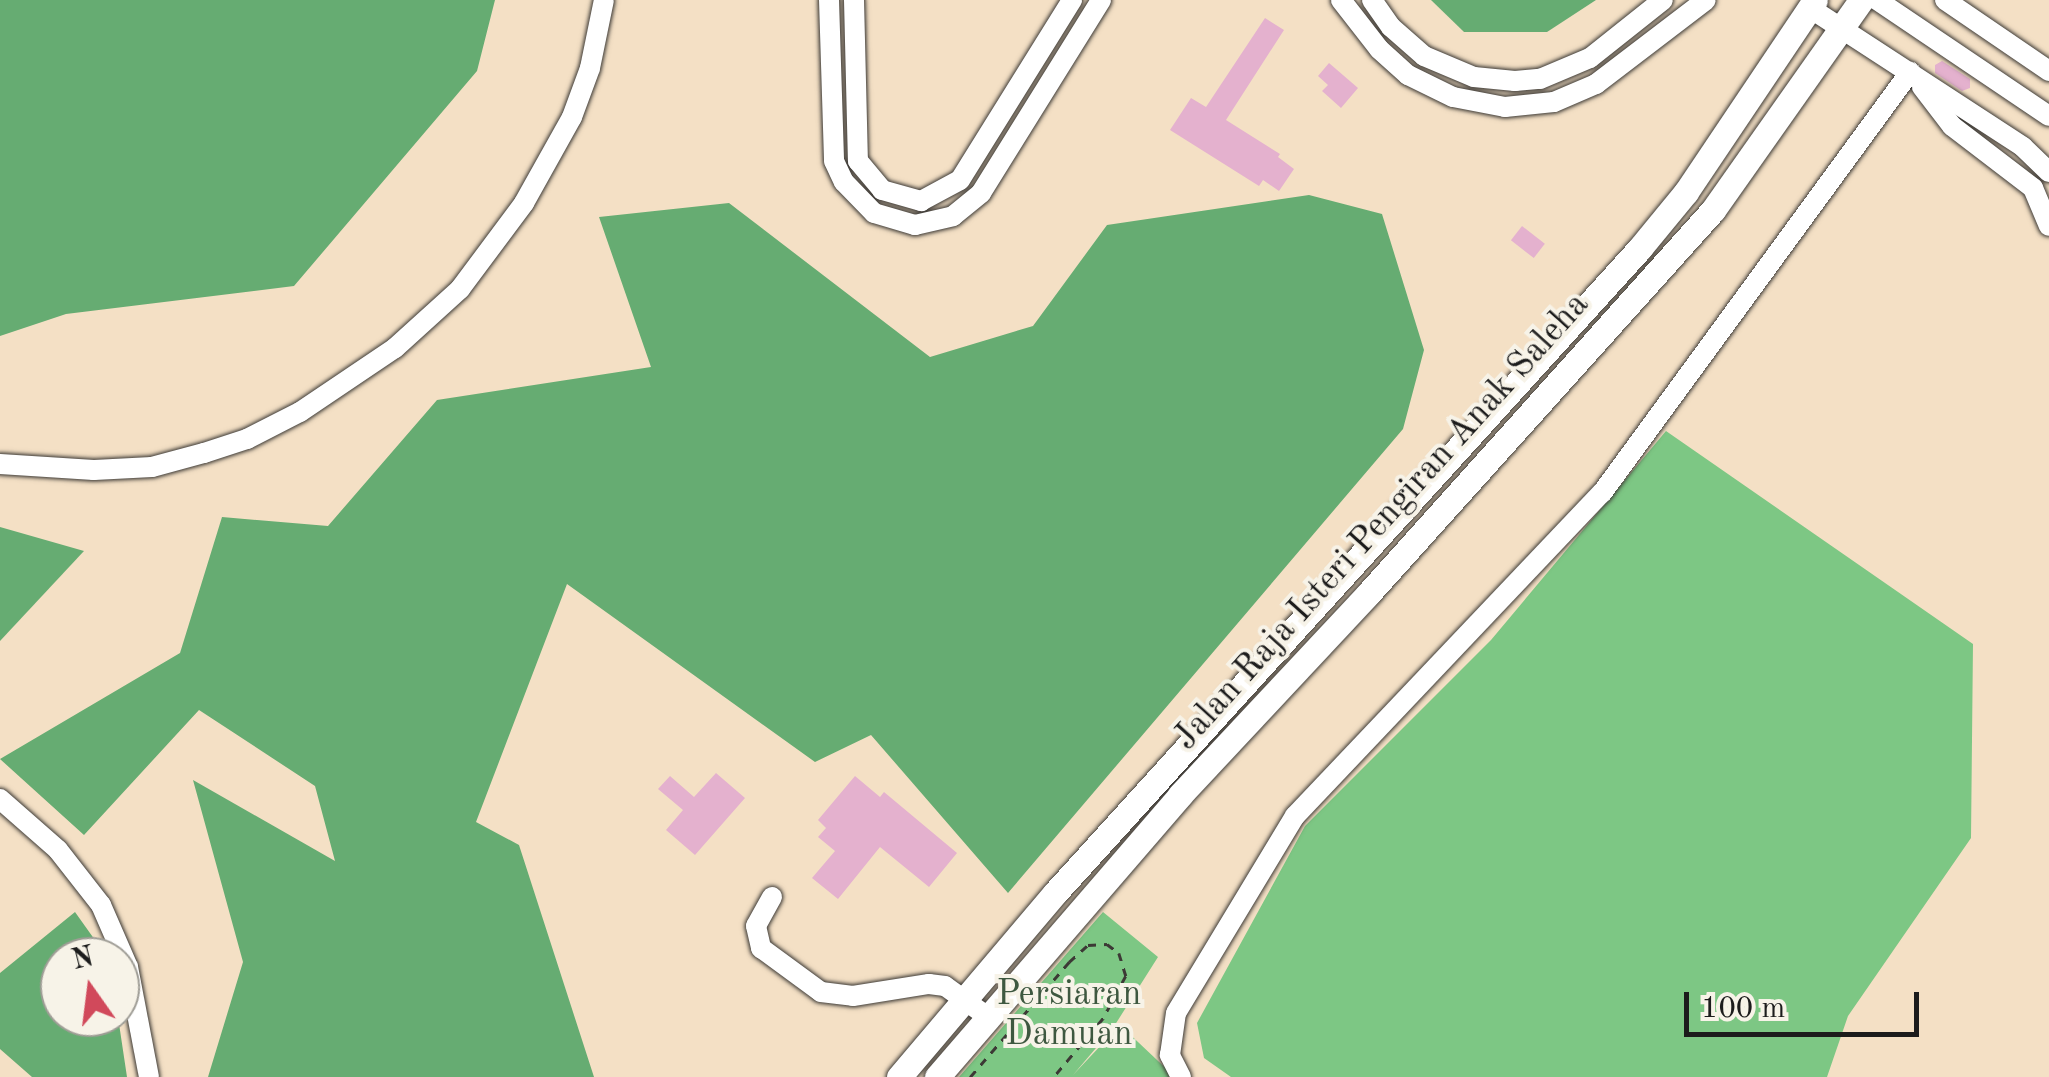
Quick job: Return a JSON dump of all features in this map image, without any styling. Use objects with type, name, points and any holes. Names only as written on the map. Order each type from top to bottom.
[{"type":"main road","name":"Jalan Raja Isteri Pengiran Anak Saleha","points":[[937,1077],[1180,795],[1368,594],[1713,210],[1860,0]]},
{"type":"main road","name":"Jalan Raja Isteri Pengiran Anak Saleha","points":[[900,1077],[964,999],[1640,248],[1686,192],[1812,4]]},
{"type":"street","points":[[0,464],[133,468],[204,453],[246,439],[300,412],[395,348],[460,289],[524,203],[572,117],[590,68],[604,0]]},
{"type":"street","points":[[829,0],[834,161],[844,182],[874,213],[915,225],[953,216],[981,193],[1101,0]]},
{"type":"street","points":[[854,0],[858,161],[882,190],[921,201],[960,180],[1072,0]]},
{"type":"street","points":[[1341,0],[1379,50],[1418,81],[1453,97],[1505,107],[1554,102],[1596,84],[1706,0]]},
{"type":"street","points":[[1372,0],[1392,27],[1424,56],[1474,77],[1504,80],[1540,79],[1590,58],[1663,0]]},
{"type":"street","points":[[1878,0],[2049,116]]},
{"type":"street","points":[[1934,38],[1953,2],[2049,72]]},
{"type":"street","points":[[1812,4],[1910,72],[2034,188],[2049,226]]},
{"type":"street","points":[[1181,1077],[1170,1055],[1176,1013],[1294,816],[1602,493],[1910,72]]},
{"type":"street","points":[[1958,117],[1988,74]]},
{"type":"street","points":[[1958,117],[2023,147],[2049,172]]},
{"type":"street","points":[[0,800],[58,850],[100,906],[128,967],[149,1077]]},
{"type":"street","points":[[772,897],[756,926],[761,948],[821,992],[853,996],[929,984],[944,986],[988,1017]]},
{"type":"path","points":[[970,1077],[1069,962],[1088,945],[1107,944],[1118,952],[1126,976],[1103,1019],[1054,1077]]},
{"type":"green space","points":[[0,0],[495,0],[477,71],[294,286],[66,314],[0,336]]},
{"type":"green space","points":[[1431,0],[1596,0],[1547,32],[1464,32]]},
{"type":"green space","points":[[1309,195],[1382,214],[1424,350],[1403,429],[1008,893],[871,735],[815,762],[567,584],[476,822],[519,845],[594,1077],[208,1077],[243,962],[193,780],[335,861],[315,786],[199,710],[84,835],[0,759],[180,653],[222,517],[328,526],[437,400],[651,367],[599,217],[729,203],[930,357],[1033,326],[1107,225]]},
{"type":"green space","points":[[1666,431],[1973,644],[1971,838],[1848,1016],[1827,1077],[1231,1077],[1204,1058],[1197,1023],[1305,826],[1491,640]]},
{"type":"green space","points":[[0,527],[84,551],[0,641]]},
{"type":"green space","points":[[75,912],[93,937],[44,937]]},
{"type":"green space","name":"Persiaran Damuan","points":[[1103,912],[1158,957],[1113,1028],[1073,1075],[1120,1025],[1175,1077],[959,1077]]},
{"type":"green space","points":[[40,940],[40,1037],[121,1037],[127,1077],[32,1077],[0,1049],[0,973]]},
{"type":"building","points":[[1265,18],[1284,30],[1226,120],[1280,154],[1278,157],[1294,169],[1279,191],[1263,180],[1259,186],[1170,130],[1191,98],[1206,107]]},
{"type":"building","points":[[1942,61],[1970,79],[1970,88],[1962,91],[1935,73],[1935,65]]},
{"type":"building","points":[[1329,63],[1358,88],[1341,108],[1322,91],[1328,85],[1318,76]]},
{"type":"building","points":[[1522,226],[1545,244],[1534,258],[1511,240]]},
{"type":"building","points":[[716,773],[745,798],[695,855],[666,830],[683,810],[658,789],[670,776],[694,797]]},
{"type":"building","points":[[855,776],[880,797],[884,792],[957,853],[929,887],[880,847],[838,899],[812,878],[835,851],[818,837],[826,828],[818,820]]}]
